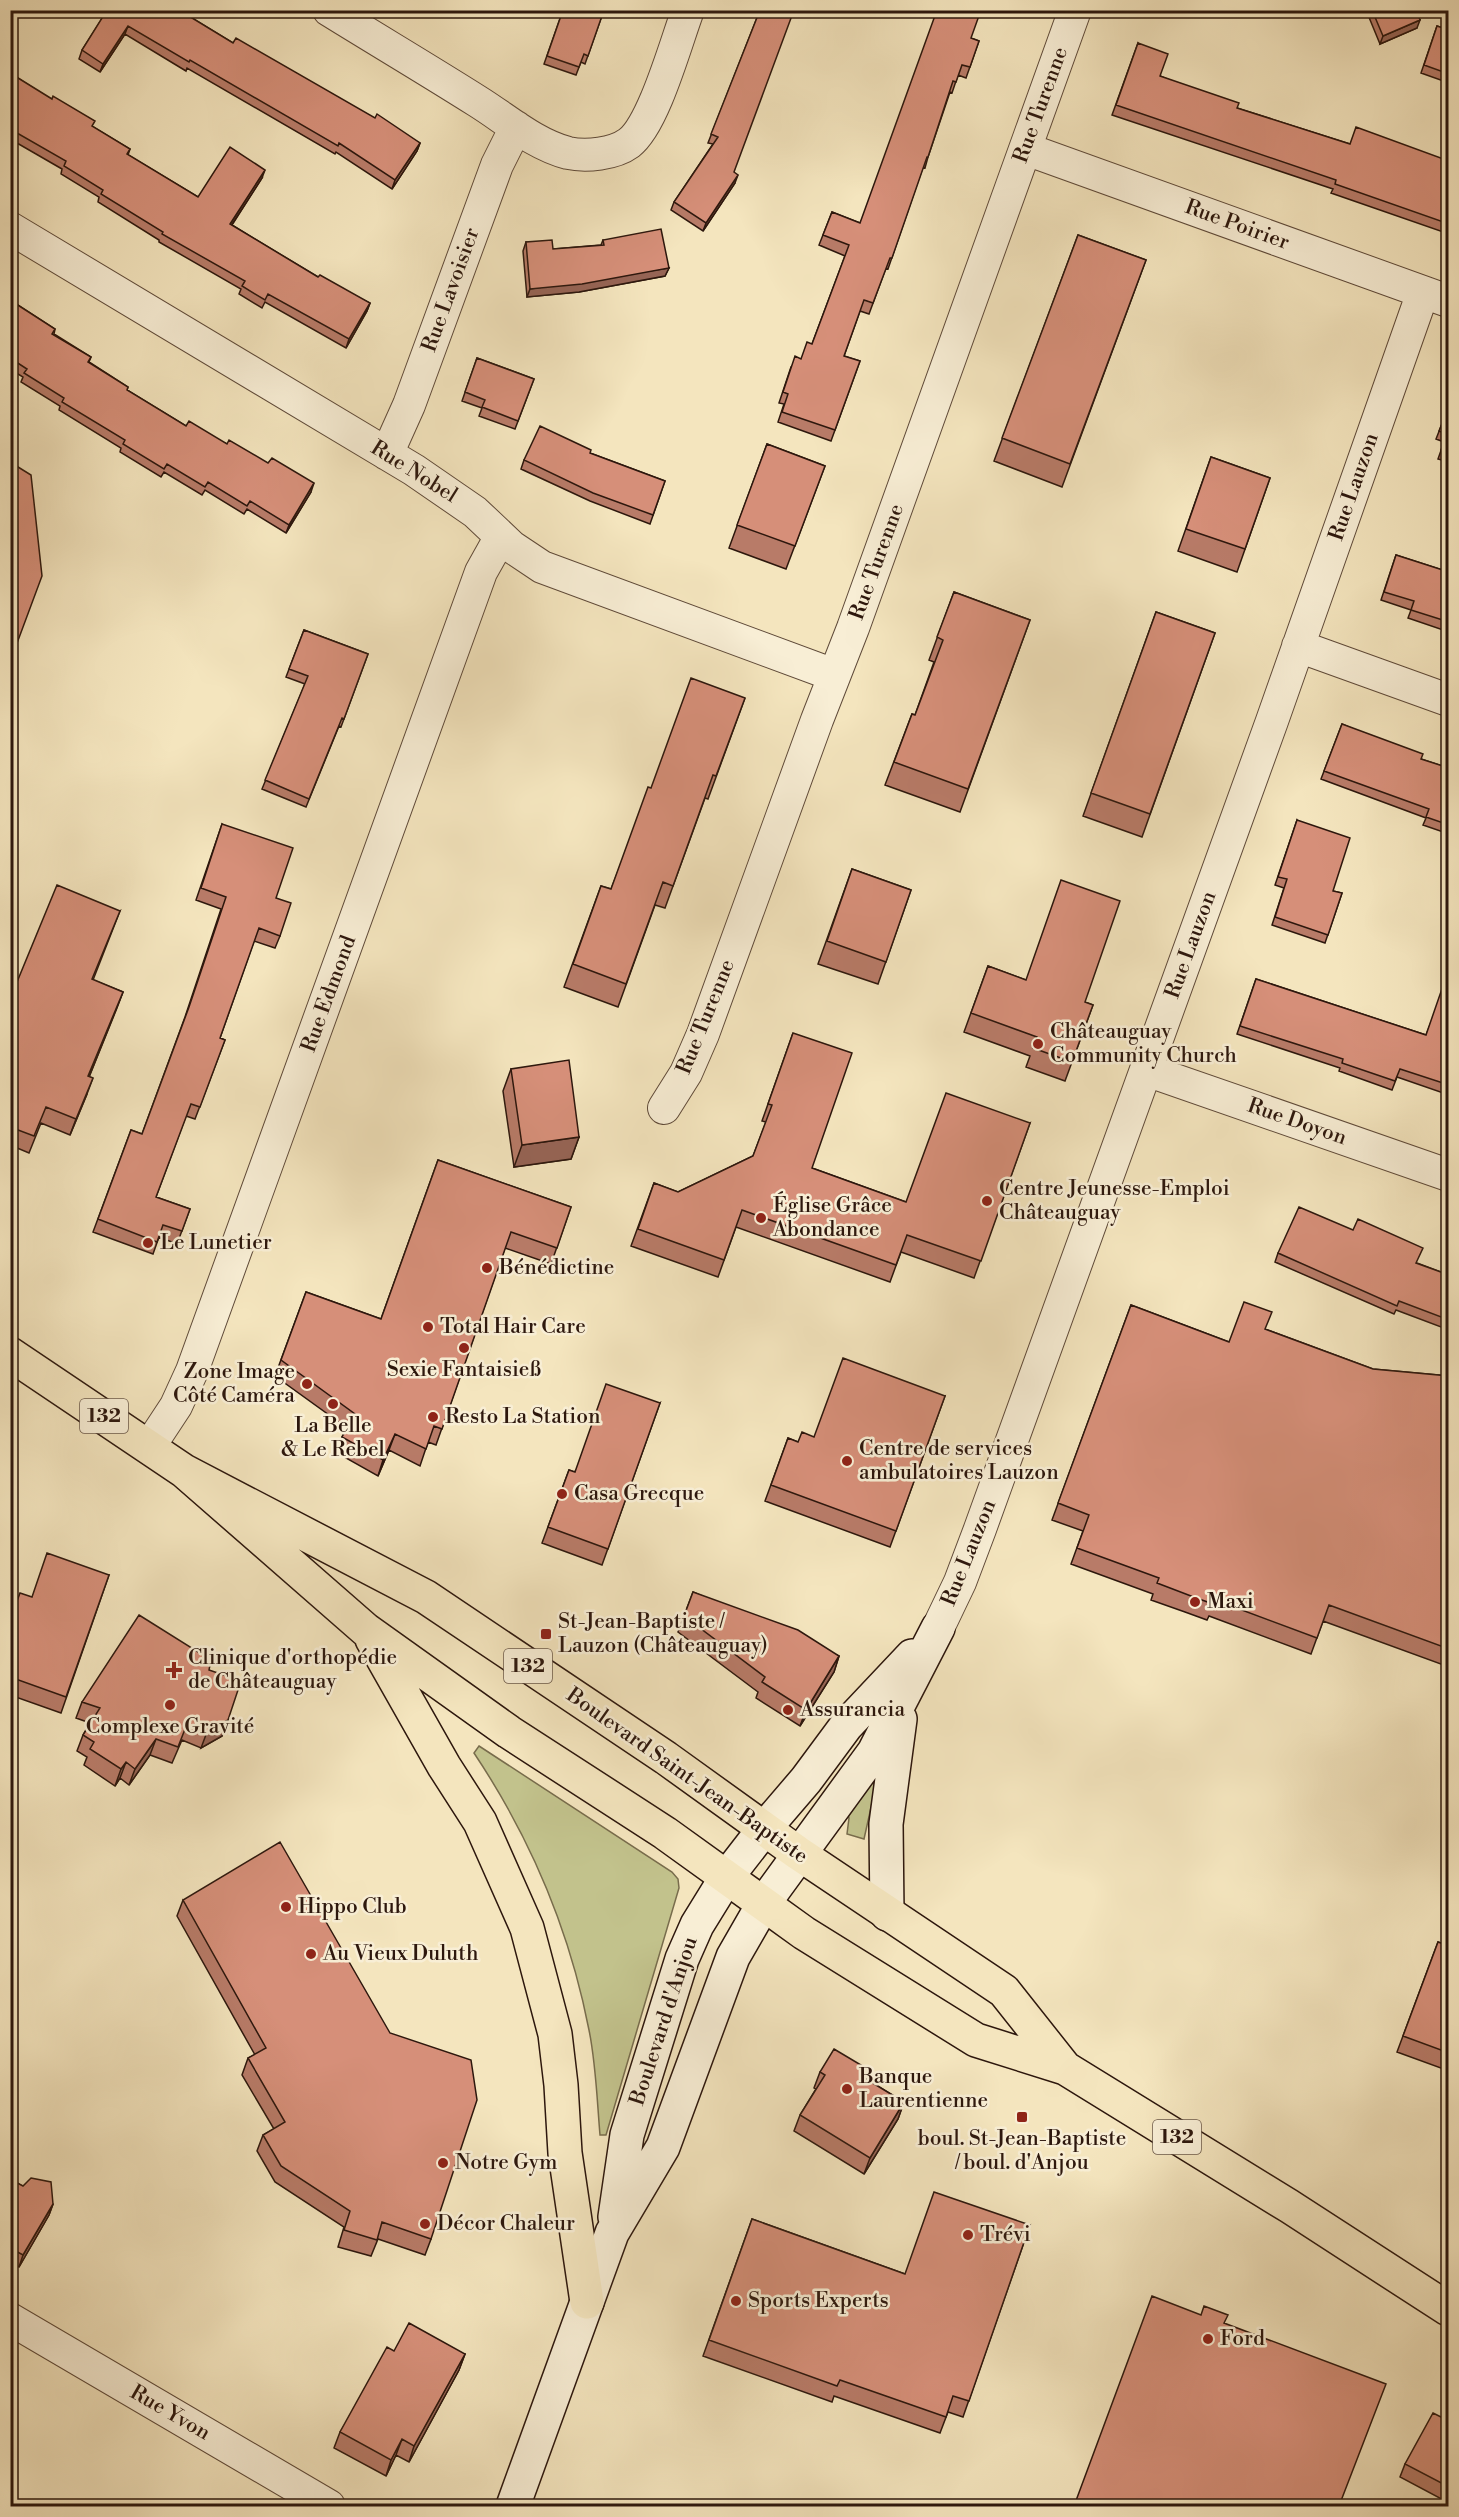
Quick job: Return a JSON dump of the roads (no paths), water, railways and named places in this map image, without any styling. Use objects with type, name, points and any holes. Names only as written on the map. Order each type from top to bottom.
[{"type":"highway","name":"Boulevard Saint-Jean-Baptiste","points":[[10,1354],[184,1471],[366,1630],[509,1732],[664,1833],[804,1933],[975,2040],[1065,2068],[1289,2206],[1449,2309]]},
{"type":"highway","name":"Boulevard Saint-Jean-Baptiste","points":[[184,1471],[426,1597],[666,1758],[798,1853],[1004,1991],[1065,2068]]},
{"type":"highway","points":[[366,1630],[444,1766],[480,1822],[527,1928],[555,2034],[565,2153],[587,2302]]},
{"type":"street","points":[[329,10],[479,102],[516,128],[549,146],[582,155],[614,150],[629,143],[646,122],[688,10]]},
{"type":"street","name":"Rue Turenne","points":[[664,1107],[686,1072],[703,1034],[853,628],[1075,10]]},
{"type":"street","name":"Rue Lavoisier","points":[[387,454],[409,405],[497,165],[516,128]]},
{"type":"street","name":"Rue Poirier","points":[[1026,149],[1436,296]]},
{"type":"street","name":"Rue Nobel","points":[[10,228],[387,454],[475,512],[500,538],[542,567],[834,675]]},
{"type":"street","name":"Rue Lauzon","points":[[798,1853],[874,1752],[960,1582],[1298,646],[1436,296]]},
{"type":"street","name":"Rue Edmond","points":[[149,1447],[176,1406],[192,1371],[481,572],[500,538]]},
{"type":"street","points":[[1298,646],[1449,700]]},
{"type":"street","name":"Rue Doyon","points":[[1146,1070],[1449,1175]]},
{"type":"street","name":"Rue Lauzon","points":[[764,1829],[806,1780],[846,1726],[938,1628]]},
{"type":"street","points":[[887,1914],[886,1824],[902,1699]]},
{"type":"street","name":"Boulevard d'Anjou","points":[[612,2233],[627,2135],[673,1986],[697,1924],[726,1878],[764,1829]]},
{"type":"street","name":"Boulevard d'Anjou","points":[[513,2506],[612,2233],[663,2147],[733,1957],[764,1903],[798,1853]]},
{"type":"street","name":"Rue Yvon","points":[[10,2319],[329,2506]]},
{"type":"place","name":"Châteauguay Community Church","points":[[1038,1044]]},
{"type":"place","name":"Centre Jeunesse-Emploi Châteauguay","points":[[987,1201]]},
{"type":"place","name":"Église Grâce Abondance","points":[[761,1218]]},
{"type":"place","name":"Le Lunetier","points":[[148,1243]]},
{"type":"place","name":"Bénédictine","points":[[487,1268]]},
{"type":"place","name":"Total Hair Care","points":[[428,1327]]},
{"type":"place","name":"Sexie Fantaisieß","points":[[464,1348]]},
{"type":"place","name":"Zone Image Côté Caméra","points":[[307,1384]]},
{"type":"place","name":"La Belle & Le Rebel","points":[[333,1404]]},
{"type":"place","name":"Resto La Station","points":[[433,1417]]},
{"type":"place","name":"Centre de services ambulatoires Lauzon","points":[[847,1461]]},
{"type":"place","name":"Casa Grecque","points":[[562,1494]]},
{"type":"place","name":"Maxi","points":[[1195,1602]]},
{"type":"place","name":"St-Jean-Baptiste / Lauzon (Châteauguay)","points":[[546,1634]]},
{"type":"place","name":"Clinique d'orthopédie de Châteauguay","points":[[174,1670]]},
{"type":"place","name":"Complexe Gravité","points":[[170,1705]]},
{"type":"place","name":"Assurancia","points":[[788,1710]]},
{"type":"place","name":"Hippo Club","points":[[286,1907]]},
{"type":"place","name":"Au Vieux Duluth","points":[[311,1954]]},
{"type":"place","name":"Banque Laurentienne","points":[[847,2089]]},
{"type":"place","name":"boul. St-Jean-Baptiste / boul. d'Anjou","points":[[1022,2117]]},
{"type":"place","name":"Notre Gym","points":[[443,2163]]},
{"type":"place","name":"Décor Chaleur","points":[[425,2224]]},
{"type":"place","name":"Trévi","points":[[968,2235]]},
{"type":"place","name":"Sports Experts","points":[[736,2301]]},
{"type":"place","name":"Ford","points":[[1208,2339]]}]
